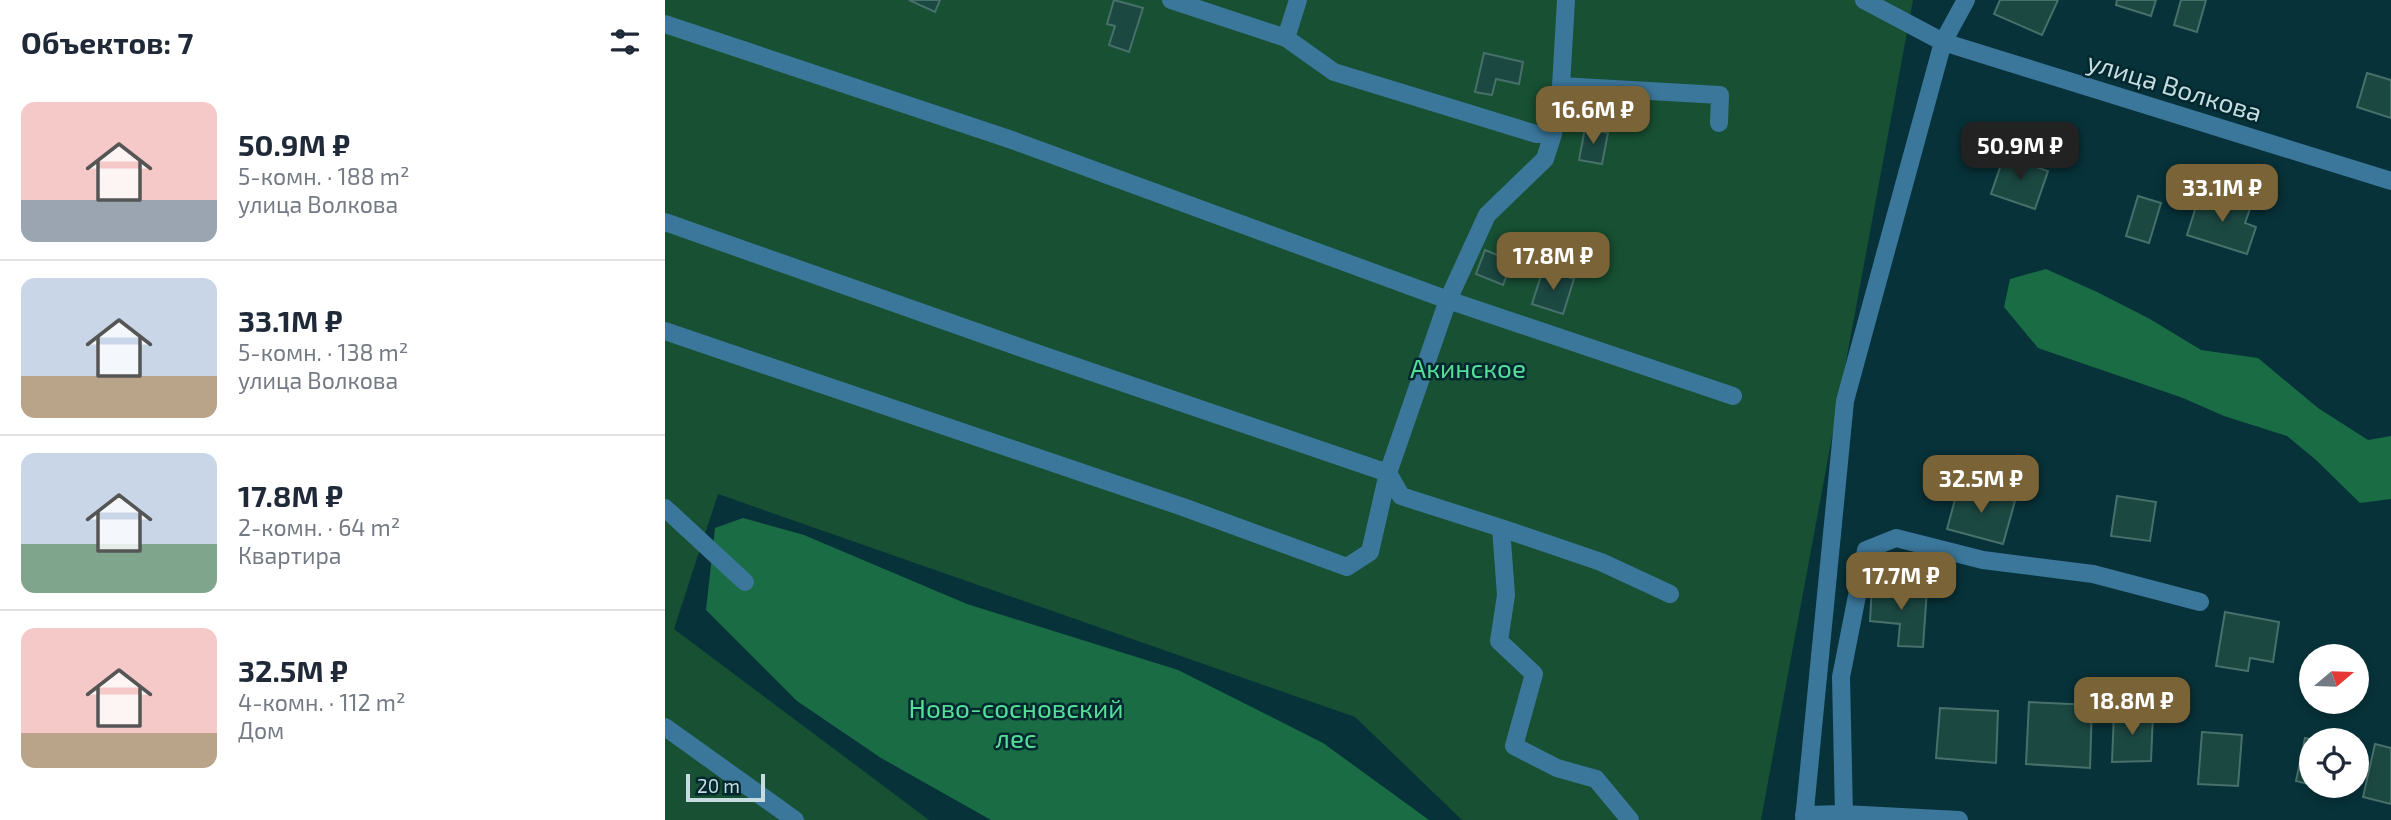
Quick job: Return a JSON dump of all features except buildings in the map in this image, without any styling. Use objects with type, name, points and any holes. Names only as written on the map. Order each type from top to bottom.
[{"type":"street","points":[[1171,0],[1286,38],[1333,72],[1536,134],[1553,134]]},
{"type":"street","points":[[1286,38],[1298,0]]},
{"type":"street","points":[[665,331],[1183,507],[1347,566],[1370,552],[1388,473],[1448,300],[1487,215],[1545,159],[1553,134],[1561,86],[1566,0]]},
{"type":"street","name":"улица Волкова","points":[[1864,0],[1943,42],[2391,181]]},
{"type":"street","points":[[1959,820],[1844,814],[1804,818],[1845,401],[1943,42],[1966,0]]},
{"type":"street","points":[[665,24],[1012,140],[1448,300],[1733,396]]},
{"type":"street","points":[[1561,86],[1720,95],[1719,123]]},
{"type":"street","points":[[665,222],[1388,473],[1401,496],[1601,562],[1670,594]]},
{"type":"street","points":[[665,508],[745,582]]},
{"type":"street","points":[[1501,528],[1506,596],[1499,641],[1534,674],[1514,746],[1557,768],[1596,779],[1630,820]]},
{"type":"street","points":[[1844,814],[1841,677],[1866,550],[1896,538],[1983,560],[2093,574],[2200,603]]},
{"type":"street","points":[[665,727],[795,820]]},
{"type":"green space","name":"Акинское","points":[[665,0],[1913,0],[1761,820],[1462,820],[1355,717],[718,494],[674,629],[929,820],[665,820]]},
{"type":"green space","points":[[2046,269],[2150,319],[2201,350],[2258,358],[2318,408],[2368,440],[2391,436],[2391,499],[2360,503],[2287,436],[2224,416],[2183,398],[2038,348],[2004,307],[2010,279]]},
{"type":"green space","name":"Ново-сосновский лес","points":[[743,518],[804,535],[967,604],[1178,670],[1323,743],[1429,820],[991,820],[881,758],[797,701],[706,610],[715,528]]}]
